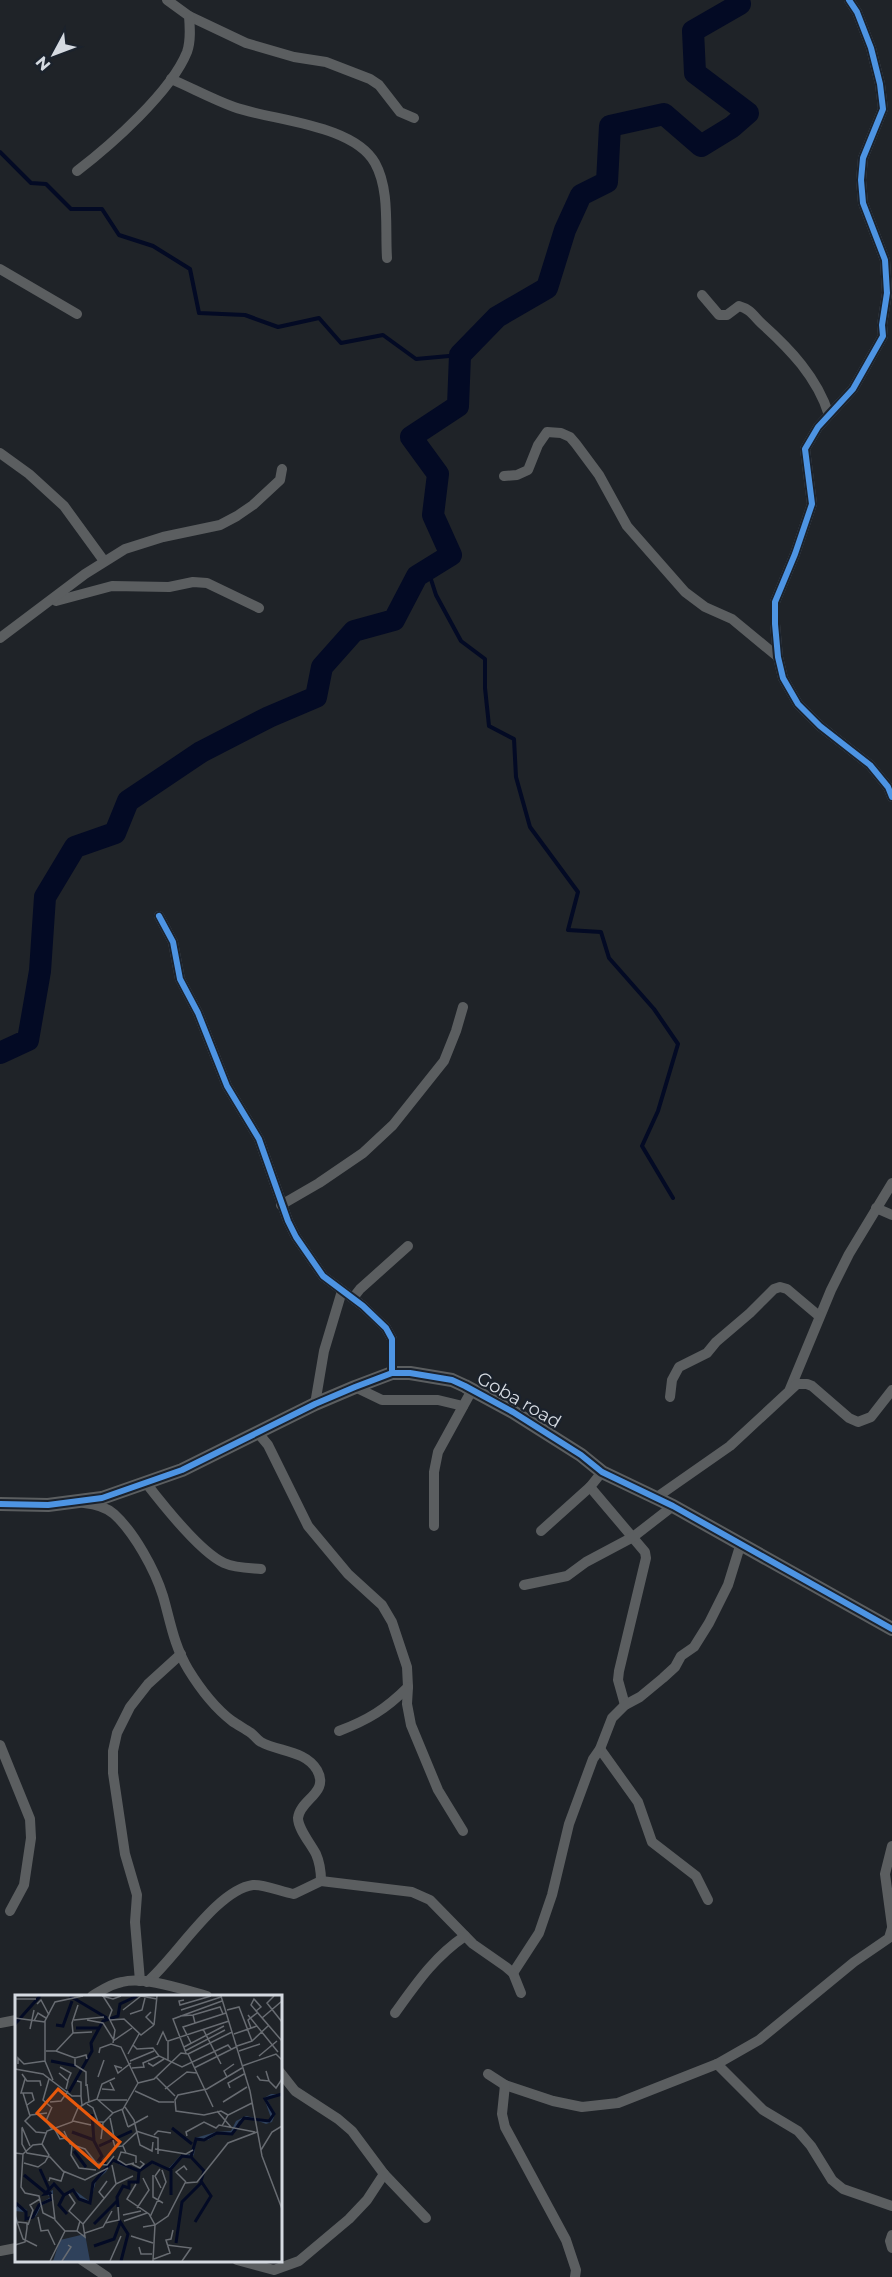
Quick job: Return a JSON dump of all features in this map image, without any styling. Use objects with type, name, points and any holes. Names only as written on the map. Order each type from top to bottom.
[{"type":"street","points":[[167,0],[189,16],[246,43],[294,57],[326,62],[370,79],[379,85],[400,112],[414,118]]},
{"type":"street","points":[[849,0],[857,12],[871,48],[880,84],[883,109],[863,158],[861,180],[863,203],[885,260],[887,293],[882,325],[883,336]]},
{"type":"street","points":[[77,171],[111,144],[171,79],[188,51],[189,16]]},
{"type":"street","points":[[171,79],[232,106],[343,135],[367,152],[376,164],[383,187],[387,258]]},
{"type":"street","points":[[0,269],[77,314]]},
{"type":"street","points":[[702,295],[719,315],[727,315],[740,306],[751,310],[797,358],[823,395],[829,415]]},
{"type":"street","points":[[892,326],[883,336],[853,389],[818,427],[805,448],[812,504],[775,602],[778,657],[783,678],[798,704],[820,726],[870,765],[888,787],[892,797]]},
{"type":"street","points":[[504,476],[517,475],[528,470],[538,445],[547,432],[561,433],[570,437],[599,475],[627,526],[685,592],[705,607],[732,619],[778,657]]},
{"type":"street","points":[[0,453],[29,474],[64,506],[104,561]]},
{"type":"street","points":[[0,638],[104,561],[141,543],[220,525],[267,494],[280,480],[282,469]]},
{"type":"street","points":[[50,602],[112,586],[170,587],[193,582],[213,586],[259,608]]},
{"type":"street","points":[[159,916],[173,942],[180,979],[198,1013],[227,1086],[259,1139],[281,1205],[296,1237],[314,1265],[386,1328],[392,1339],[392,1373]]},
{"type":"street","points":[[281,1205],[363,1153],[393,1125],[444,1060],[463,1008]]},
{"type":"street","points":[[789,1391],[819,1316],[849,1254],[892,1183]]},
{"type":"street","points":[[876,1208],[892,1215]]},
{"type":"street","points":[[353,1298],[408,1246]]},
{"type":"street","points":[[670,1397],[672,1380],[679,1367],[690,1360],[702,1357],[774,1289],[780,1287],[787,1289],[819,1316]]},
{"type":"street","points":[[315,1404],[324,1351],[342,1291]]},
{"type":"street","name":"Goba road","points":[[0,1504],[48,1505],[77,1502],[102,1498],[146,1484],[182,1470],[315,1404],[392,1373],[452,1380],[523,1418],[581,1455],[602,1472],[657,1497],[892,1629]]},
{"type":"street","points":[[657,1497],[730,1446],[789,1391],[802,1383],[812,1386],[849,1418],[858,1422],[871,1417],[892,1390]]},
{"type":"street","points":[[355,1387],[382,1400],[438,1400],[463,1406]]},
{"type":"street","points":[[434,1526],[434,1472],[438,1452],[472,1390]]},
{"type":"street","points":[[258,1433],[268,1445],[308,1526],[348,1575],[382,1605],[392,1622],[402,1650],[411,1725],[438,1791],[463,1831]]},
{"type":"street","points":[[541,1532],[590,1487],[602,1472]]},
{"type":"street","points":[[146,1484],[191,1535],[216,1558],[239,1567],[261,1569]]},
{"type":"street","points":[[590,1487],[645,1552],[646,1558],[619,1671],[618,1680],[625,1705]]},
{"type":"street","points":[[77,1502],[104,1508],[113,1514],[132,1536],[155,1576],[187,1668],[202,1690],[230,1720],[261,1742],[298,1754],[317,1771],[320,1782],[318,1791],[298,1817],[321,1866],[321,1881]]},
{"type":"street","points":[[524,1586],[567,1576],[586,1562],[633,1537],[673,1506]]},
{"type":"street","points":[[513,1973],[539,1933],[552,1895],[569,1824],[593,1759],[600,1749],[612,1718],[625,1705],[640,1697],[663,1678],[675,1667],[681,1656],[694,1647],[728,1585],[741,1543]]},
{"type":"street","points":[[144,1982],[135,1922],[137,1895],[125,1854],[113,1773],[113,1751],[117,1733],[134,1702],[148,1684],[181,1654]]},
{"type":"street","points":[[339,1731],[364,1722],[388,1706],[408,1687]]},
{"type":"street","points":[[0,1745],[30,1819],[31,1838],[24,1885],[10,1911]]},
{"type":"street","points":[[600,1749],[638,1802],[652,1842],[696,1876],[708,1900]]},
{"type":"street","points":[[488,2074],[505,2085],[553,2101],[582,2107],[608,2106],[717,2064],[759,2040],[854,1962],[889,1938],[892,1927],[885,1874],[892,1845]]},
{"type":"street","points":[[144,1982],[159,1972],[176,1949],[213,1911],[242,1888],[253,1885],[262,1886],[294,1894],[321,1881],[422,1895],[465,1936],[513,1973],[521,1993]]},
{"type":"street","points":[[395,2013],[434,1961],[446,1949],[465,1936]]},
{"type":"street","points":[[94,1995],[111,1985],[124,1981],[144,1982],[202,1995]]},
{"type":"street","points":[[0,2023],[15,2020]]},
{"type":"street","points":[[717,2064],[763,2110],[798,2131],[811,2145],[832,2180],[843,2189],[892,2206]]},
{"type":"street","points":[[282,2075],[295,2091],[352,2131],[384,2174],[426,2218]]},
{"type":"street","points":[[505,2085],[502,2114],[506,2127],[566,2240],[574,2262],[575,2277]]},
{"type":"street","points":[[244,2262],[274,2270],[298,2262],[349,2219],[367,2200],[384,2174]]},
{"type":"street","points":[[892,2235],[890,2244],[892,2248]]},
{"type":"street","points":[[0,2251],[15,2248]]},
{"type":"street","points":[[85,2262],[107,2277]]},
{"type":"street","points":[[251,2277],[263,2267]]},
{"type":"waterway","points":[[0,1053],[28,1040],[40,971],[45,897],[75,847],[115,833],[128,801],[201,752],[269,717],[316,697],[322,667],[354,631],[394,620],[417,576],[451,555],[433,515],[438,474],[411,437],[458,406],[460,355],[497,317],[547,288],[565,230],[581,195],[607,182],[610,126],[664,114],[701,146],[732,127],[748,113],[695,73],[693,31],[740,4],[739,0]]},
{"type":"waterway","points":[[0,152],[31,183],[46,184],[71,209],[102,209],[119,235],[153,246],[190,269],[199,313],[245,315],[278,327],[319,318],[341,343],[383,335],[416,359],[460,355]]},
{"type":"waterway","points":[[428,570],[436,595],[461,641],[485,659],[489,726],[514,739],[516,777],[530,827],[578,892],[568,930],[601,932],[609,958],[654,1009],[678,1044],[658,1111],[642,1146],[673,1198]]},
{"type":"cycle path","points":[[849,0],[857,12],[871,48],[880,84],[883,109],[863,158],[861,180],[863,203],[885,260],[887,293],[882,325],[883,336],[853,389],[818,427],[805,449],[812,504],[775,602],[775,624],[778,657],[783,678],[798,704],[820,726],[870,765],[888,787],[892,797]]},
{"type":"cycle path","points":[[159,916],[173,942],[180,979],[198,1013],[227,1086],[259,1139],[288,1221],[296,1237],[323,1276],[363,1306],[386,1328],[392,1339],[392,1373]]},
{"type":"cycle path","points":[[0,1504],[48,1505],[102,1498],[182,1470],[315,1404],[355,1387],[392,1373],[410,1373],[452,1380],[465,1386],[513,1412],[581,1455],[602,1472],[673,1506],[892,1629]]}]
